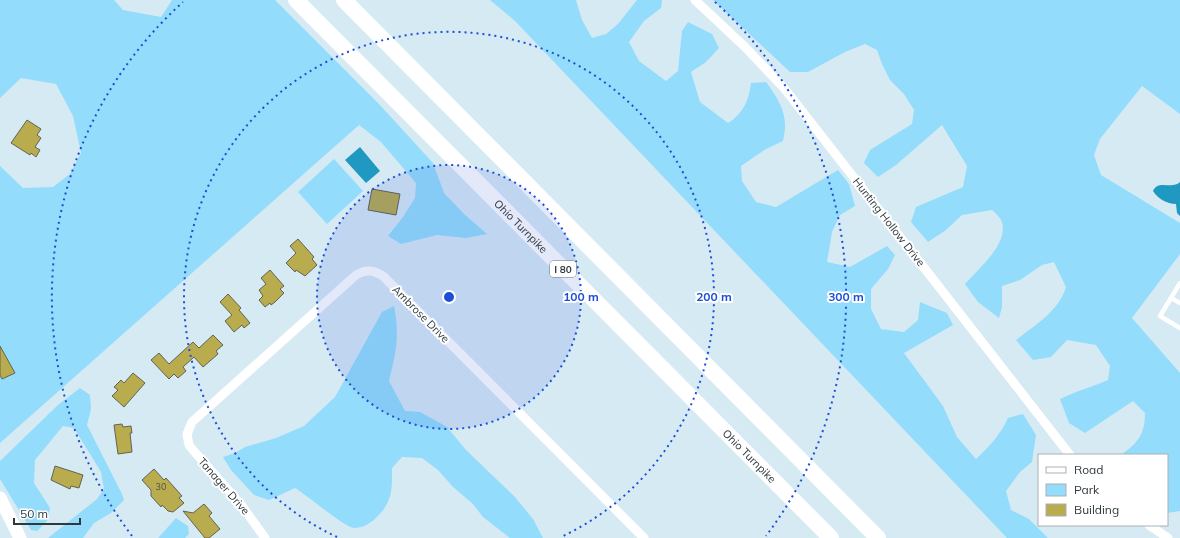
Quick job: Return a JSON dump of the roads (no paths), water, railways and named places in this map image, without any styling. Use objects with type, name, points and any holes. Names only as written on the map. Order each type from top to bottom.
[{"type":"highway","name":"Ohio Turnpike","points":[[296,0],[831,538]]},
{"type":"highway","points":[[344,0],[878,538]]},
{"type":"street","name":"Hunting Hollow Drive","points":[[695,0],[755,57],[784,88],[1069,454]]},
{"type":"street","name":"Ambrose Drive","points":[[187,434],[188,428],[198,416],[356,275],[367,270],[372,271],[383,276],[644,538]]},
{"type":"street","name":"Tanager Drive","points":[[187,434],[189,445],[246,511],[265,538]]},
{"type":"street","points":[[0,498],[20,538]]},
{"type":"street","points":[[1151,526],[1168,538]]},
{"type":"lane","points":[[1180,283],[1160,316],[1180,328]]},
{"type":"lane","points":[[1171,298],[1180,304]]}]
